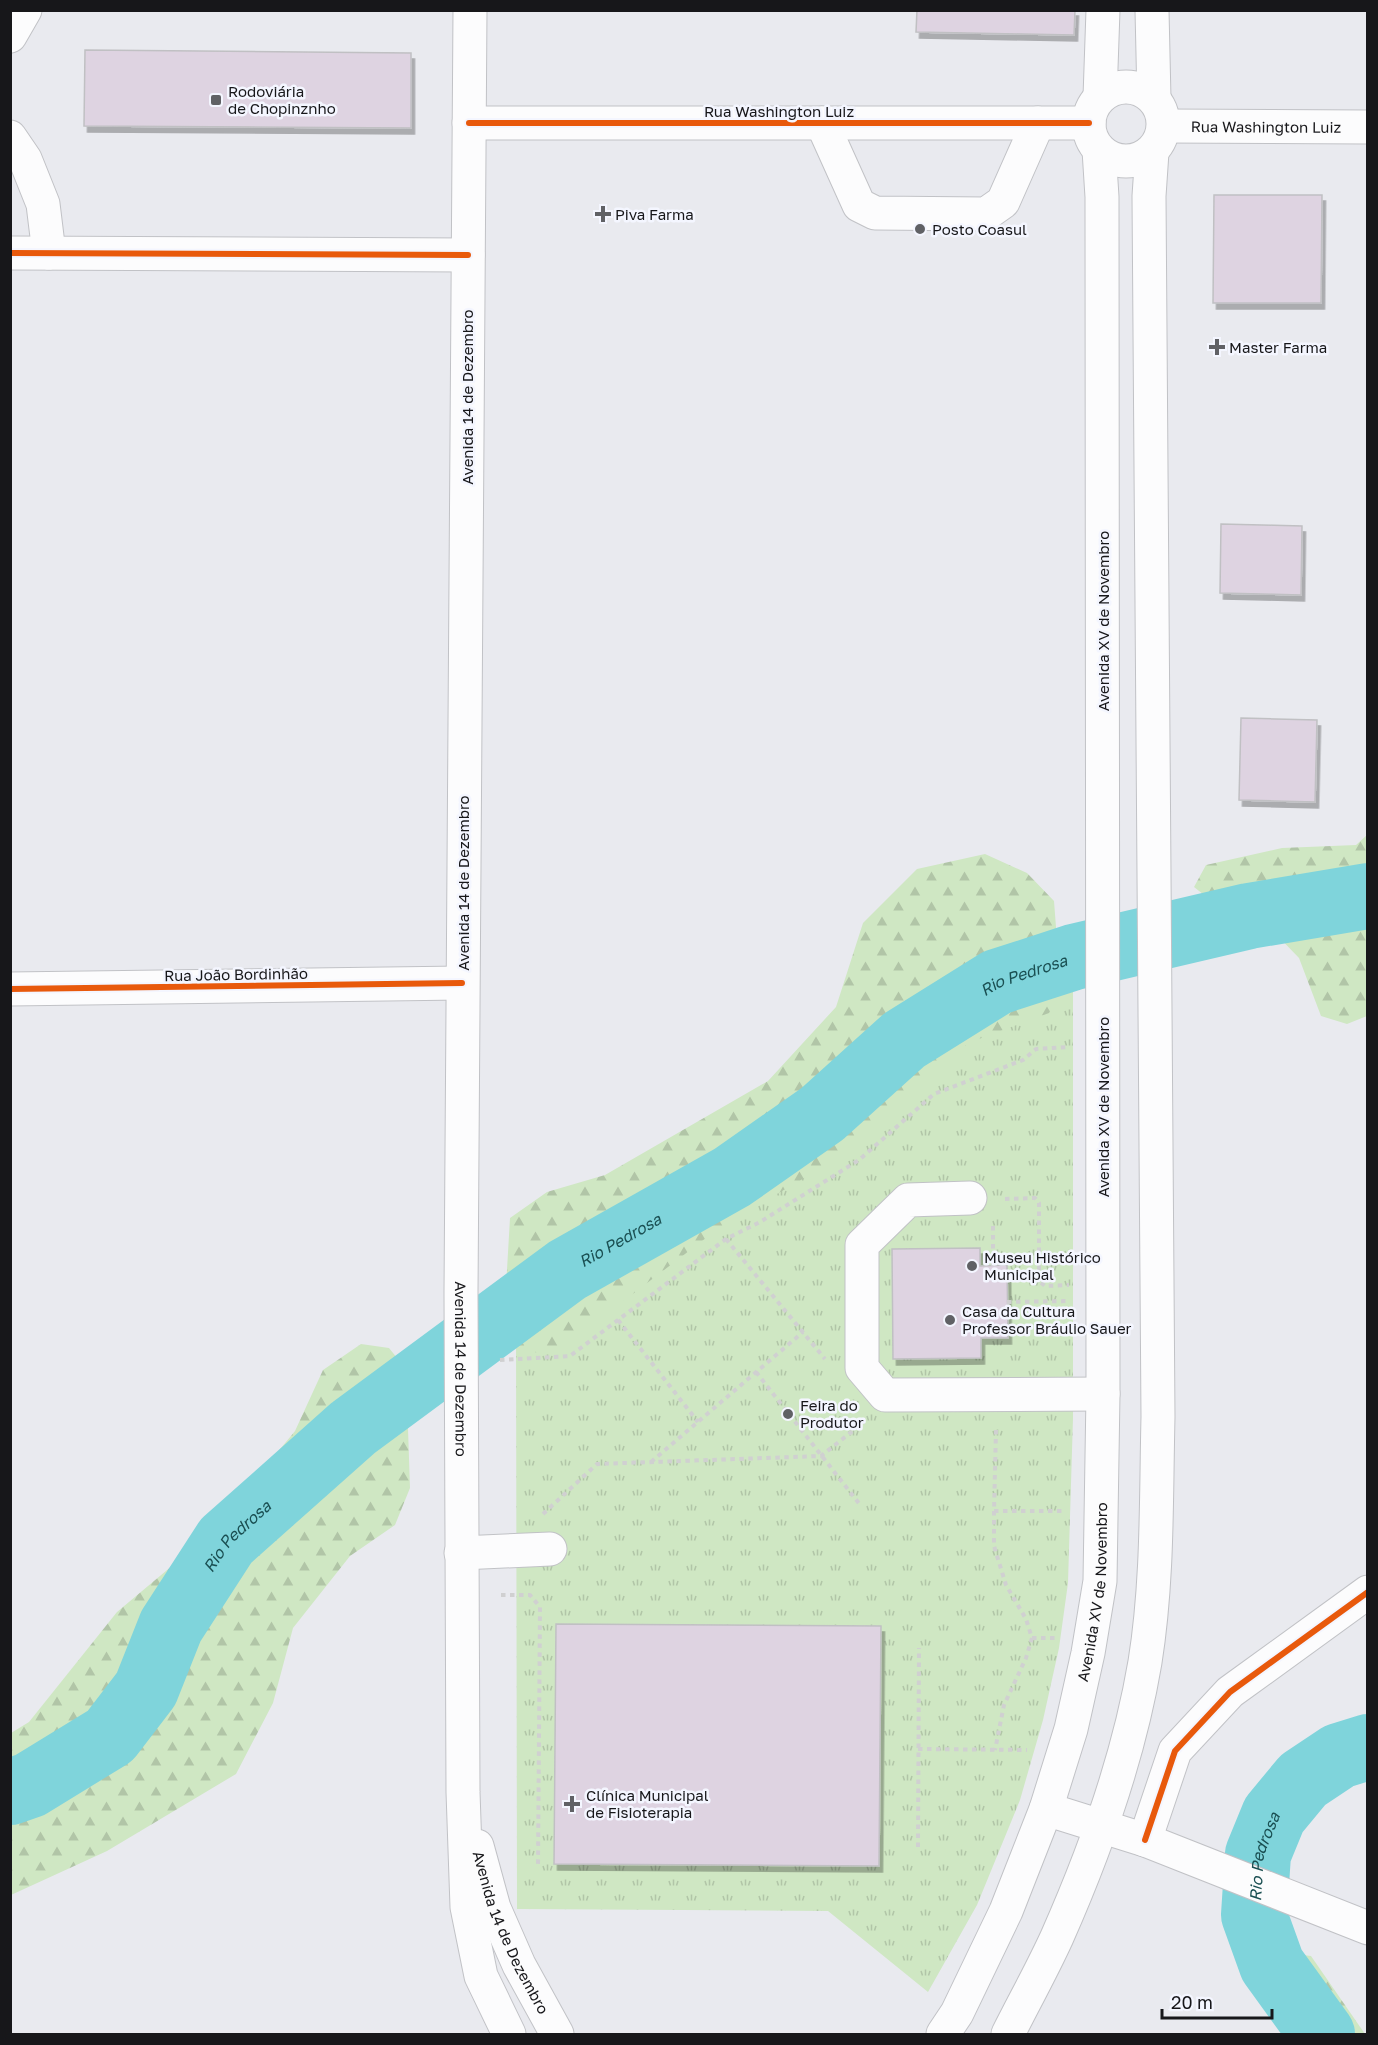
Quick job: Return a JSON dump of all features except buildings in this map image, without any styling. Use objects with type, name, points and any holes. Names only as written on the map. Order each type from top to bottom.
[{"type":"main road","points":[[10,36],[25,10]]},
{"type":"main road","name":"Avenida 14 de Dezembro","points":[[470,10],[460,1420],[463,1792],[467,1907],[482,1976],[508,2034]]},
{"type":"main road","name":"Avenida XV de Novembro","points":[[943,2034],[957,2013],[1006,1911],[1046,1809],[1071,1729],[1088,1653],[1100,1581],[1103,1394],[1104,893],[1102,197],[1096,123],[1103,10]]},
{"type":"main road","points":[[1008,2034],[1057,1938],[1101,1826],[1128,1745],[1145,1661],[1154,1583],[1158,1417],[1149,208],[1156,126],[1152,10]]},
{"type":"main road","points":[[1128,87],[1142,90],[1156,126],[1139,160],[1125,162],[1111,158],[1096,123],[1113,89],[1128,87]]},
{"type":"main road","name":"Rua Washington Luiz","points":[[469,123],[1096,123]]},
{"type":"main road","points":[[822,123],[859,205],[875,213],[986,214],[1004,202],[1038,123]]},
{"type":"main road","name":"Rua Washington Luiz","points":[[1156,126],[1368,127]]},
{"type":"main road","points":[[10,137],[25,159],[43,204],[50,254]]},
{"type":"main road","points":[[10,253],[468,255]]},
{"type":"main road","name":"Rua João Bordinhão","points":[[10,989],[462,983]]},
{"type":"main road","points":[[984,1199],[908,1200],[861,1245],[862,1368],[885,1395],[1103,1394]]},
{"type":"main road","points":[[461,1553],[550,1549]]},
{"type":"main road","points":[[1144,1840],[1175,1751],[1230,1692],[1368,1592]]},
{"type":"main road","name":"Avenida 14 de Dezembro","points":[[463,1792],[494,1908],[519,1965],[557,2034]]},
{"type":"main road","points":[[1046,1809],[1144,1840],[1368,1928]]},
{"type":"path","points":[[500,1360],[570,1356],[726,1239],[760,1222],[859,1160],[934,1094],[1023,1060],[1036,1049],[1070,1047]]},
{"type":"path","points":[[984,1199],[1035,1198],[1039,1203],[1040,1281],[1045,1286],[1072,1286]]},
{"type":"path","points":[[993,1223],[993,1266]]},
{"type":"path","points":[[726,1239],[830,1365]]},
{"type":"path","points":[[1007,1302],[1071,1301]]},
{"type":"path","points":[[618,1320],[698,1422]]},
{"type":"path","points":[[651,1462],[803,1332]]},
{"type":"path","points":[[756,1372],[861,1506]]},
{"type":"path","points":[[542,1515],[597,1464],[821,1456],[872,1415]]},
{"type":"path","points":[[995,1750],[1004,1705],[1026,1658],[1032,1638],[1026,1619],[1006,1585],[994,1546],[996,1425]]},
{"type":"path","points":[[994,1511],[1066,1511]]},
{"type":"path","points":[[501,1595],[530,1595],[540,1607],[538,1866]]},
{"type":"path","points":[[1032,1638],[1059,1638]]},
{"type":"path","points":[[918,1847],[919,1648]]},
{"type":"path","points":[[918,1749],[1031,1750]]},
{"type":"green space","points":[[1367,835],[1367,1016],[1347,1024],[1321,1016],[1299,958],[1271,929],[1218,906],[1194,887],[1206,865],[1282,848],[1356,845]]},
{"type":"green space","points":[[985,854],[1027,873],[1054,901],[1061,992],[1049,1013],[968,1043],[852,1150],[719,1228],[617,1306],[573,1346],[541,1354],[516,1346],[505,1304],[510,1218],[547,1192],[605,1175],[768,1081],[836,1007],[863,923],[917,869]]},
{"type":"green space","points":[[1073,971],[1073,1418],[1068,1583],[1059,1648],[1043,1720],[1020,1800],[977,1905],[928,1992],[828,1911],[517,1909],[516,1323],[1002,994]]},
{"type":"green space","points":[[361,1344],[389,1348],[406,1369],[410,1488],[395,1525],[350,1556],[293,1628],[273,1703],[236,1774],[107,1851],[11,1895],[11,1733],[29,1722],[117,1612],[210,1534],[295,1431],[323,1370]]},
{"type":"green space","points":[[1367,1718],[1367,1771],[1355,1771],[1316,1786],[1294,1780],[1291,1769],[1298,1745],[1350,1722]]},
{"type":"green space","points":[[1288,1953],[1311,1956],[1365,2034],[1288,2034],[1267,1999],[1262,1968]]},
{"type":"waterway","name":"Rio Pedrosa","points":[[10,1792],[30,1785],[110,1736],[146,1689],[171,1626],[226,1541],[353,1428],[567,1270],[732,1177],[822,1114],[904,1040],[997,982],[1074,957],[1249,916],[1368,896]]},
{"type":"waterway","name":"Rio Pedrosa","points":[[1322,2034],[1272,1965],[1254,1915],[1258,1854],[1274,1815],[1303,1780],[1339,1756],[1368,1747]]},
{"type":"cycle path","points":[[469,123],[1089,123]]},
{"type":"cycle path","points":[[10,253],[468,255]]},
{"type":"cycle path","points":[[10,989],[462,983]]},
{"type":"cycle path","points":[[1145,1840],[1175,1751],[1230,1692],[1368,1592]]},
{"type":"place","name":"Rodoviária de Chopinznho","points":[[216,100]]},
{"type":"place","name":"Piva Farma","points":[[603,214]]},
{"type":"place","name":"Posto Coasul","points":[[920,229]]},
{"type":"place","name":"Master Farma","points":[[1217,347]]},
{"type":"place","name":"Museu Histórico Municipal","points":[[972,1266]]},
{"type":"place","name":"Casa da Cultura Professor Bráulio Sauer","points":[[950,1320]]},
{"type":"place","name":"Feira do Produtor","points":[[788,1414]]},
{"type":"place","name":"Clínica Municipal de Fisioterapia","points":[[572,1804]]}]
